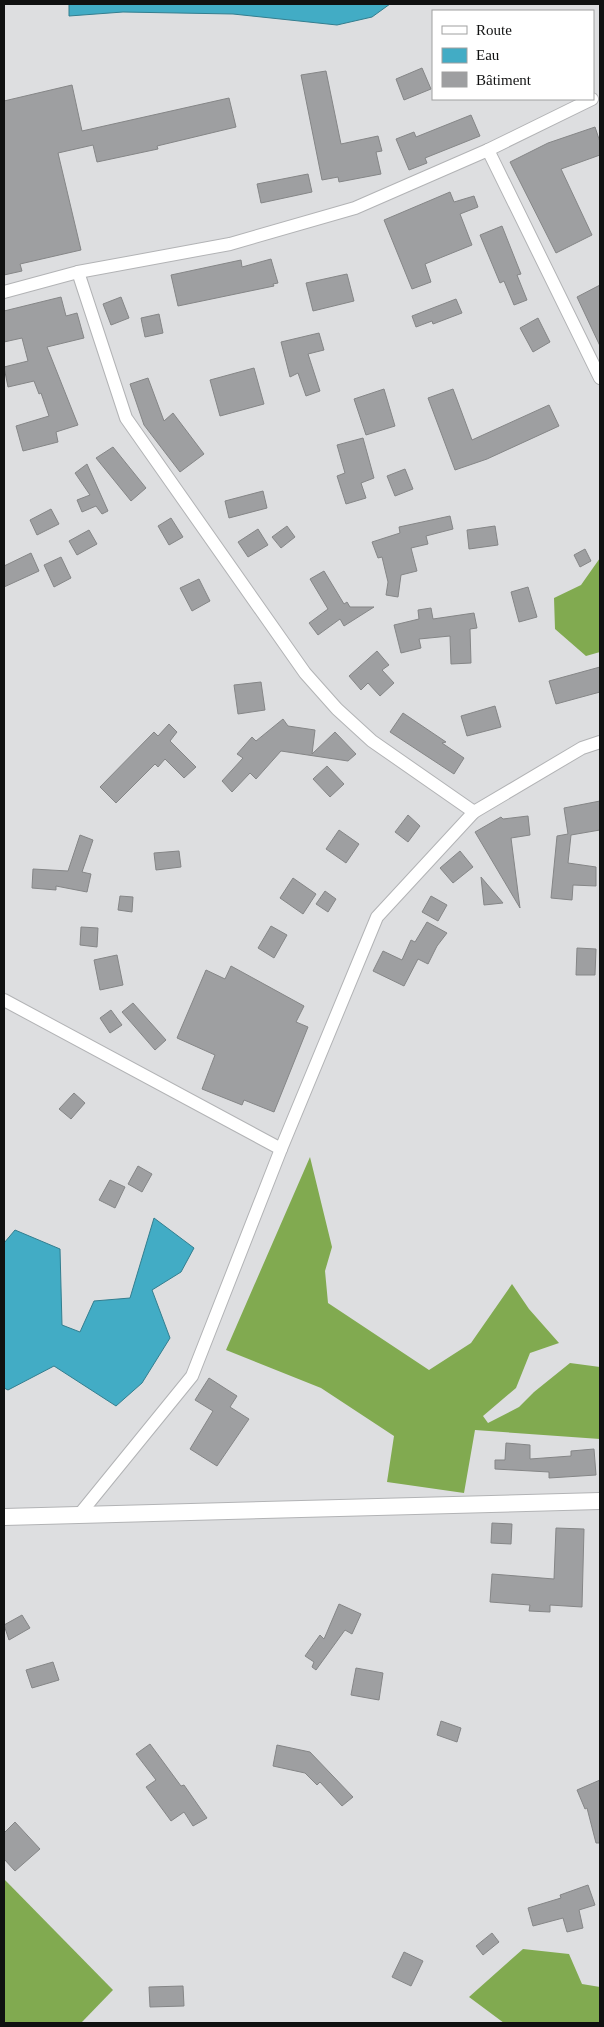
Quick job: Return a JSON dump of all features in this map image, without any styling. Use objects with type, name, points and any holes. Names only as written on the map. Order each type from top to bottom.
[{"type":"street","points":[[4,292],[78,272],[230,244],[355,208],[488,150],[588,100]]},
{"type":"street","points":[[488,150],[600,378]]},
{"type":"street","points":[[78,272],[126,418],[305,673],[337,709],[372,742],[474,812]]},
{"type":"street","points":[[79,1515],[192,1376],[281,1149],[376,917],[474,812],[582,748],[600,742]]},
{"type":"street","points":[[4,1000],[281,1149]]},
{"type":"street","points":[[4,1517],[600,1500]]},
{"type":"green space","points":[[600,558],[600,652],[586,656],[555,629],[554,598],[581,585]]},
{"type":"green space","points":[[310,1157],[332,1247],[325,1271],[328,1303],[429,1370],[471,1343],[512,1284],[529,1309],[559,1343],[530,1353],[516,1388],[483,1416],[488,1423],[519,1407],[534,1392],[570,1363],[600,1367],[600,1439],[475,1430],[464,1493],[387,1482],[394,1436],[321,1388],[226,1350]]},
{"type":"green space","points":[[4,1879],[113,1990],[81,2023],[4,2023]]},
{"type":"green space","points":[[523,1949],[569,1954],[582,1984],[600,1987],[600,2023],[504,2023],[469,1997]]},
{"type":"water","points":[[69,4],[390,4],[372,17],[337,25],[233,14],[123,12],[69,16]]},
{"type":"water","points":[[154,1218],[194,1248],[181,1272],[152,1290],[170,1338],[142,1383],[116,1406],[54,1366],[8,1390],[4,1388],[4,1243],[15,1230],[60,1249],[62,1325],[80,1332],[94,1301],[130,1298]]},
{"type":"building","points":[[422,68],[431,89],[404,100],[396,79]]},
{"type":"building","points":[[326,71],[341,144],[378,136],[382,151],[376,152],[381,174],[339,182],[338,177],[322,180],[301,75]]},
{"type":"building","points":[[72,85],[82,131],[229,98],[236,127],[157,146],[158,149],[97,162],[93,145],[58,153],[81,250],[20,264],[22,271],[4,275],[4,101]]},
{"type":"building","points":[[471,115],[480,136],[425,158],[427,163],[409,170],[396,139],[414,132],[416,137]]},
{"type":"building","points":[[595,127],[600,142],[600,155],[561,169],[592,235],[556,253],[510,162],[548,143]]},
{"type":"building","points":[[308,174],[312,192],[261,203],[257,184]]},
{"type":"building","points":[[450,192],[454,202],[474,196],[478,207],[460,214],[472,245],[425,264],[431,282],[412,289],[384,220]]},
{"type":"building","points":[[502,226],[521,274],[517,275],[527,300],[514,305],[504,281],[500,283],[480,235]]},
{"type":"building","points":[[271,259],[278,283],[273,284],[274,286],[178,306],[171,275],[241,260],[242,267]]},
{"type":"building","points":[[347,274],[354,301],[313,311],[306,283]]},
{"type":"building","points":[[600,285],[600,346],[577,297]]},
{"type":"building","points":[[61,297],[66,316],[77,313],[84,338],[47,347],[78,425],[56,432],[58,442],[23,451],[16,426],[49,416],[41,393],[39,394],[34,381],[8,387],[4,367],[28,361],[22,338],[4,342],[4,311]]},
{"type":"building","points":[[121,297],[129,318],[111,325],[103,304]]},
{"type":"building","points":[[456,299],[462,313],[433,324],[432,321],[416,327],[412,316]]},
{"type":"building","points":[[159,314],[163,333],[145,337],[141,318]]},
{"type":"building","points":[[538,318],[550,342],[533,352],[520,328]]},
{"type":"building","points":[[319,333],[324,350],[308,354],[320,391],[306,396],[298,373],[290,377],[281,342]]},
{"type":"building","points":[[254,368],[264,404],[220,416],[210,380]]},
{"type":"building","points":[[148,378],[164,421],[173,413],[204,454],[180,472],[144,425],[130,384]]},
{"type":"building","points":[[384,389],[395,426],[366,435],[354,399]]},
{"type":"building","points":[[453,389],[472,440],[549,405],[559,426],[487,459],[455,470],[428,398]]},
{"type":"building","points":[[363,438],[374,478],[361,483],[366,498],[346,504],[337,476],[345,473],[337,445]]},
{"type":"building","points":[[113,447],[146,488],[131,501],[96,458]]},
{"type":"building","points":[[87,464],[108,511],[102,514],[96,506],[82,512],[77,500],[90,495],[75,473]]},
{"type":"building","points":[[405,469],[413,489],[395,496],[387,476]]},
{"type":"building","points":[[263,491],[267,508],[229,518],[225,501]]},
{"type":"building","points":[[51,509],[59,524],[37,535],[30,520]]},
{"type":"building","points":[[450,516],[453,529],[426,536],[428,544],[411,548],[417,571],[401,575],[398,597],[386,595],[388,582],[382,557],[378,558],[372,542],[400,533],[399,527]]},
{"type":"building","points":[[171,518],[183,537],[169,545],[158,526]]},
{"type":"building","points":[[287,526],[295,537],[281,548],[272,537]]},
{"type":"building","points":[[495,526],[498,545],[469,549],[467,530]]},
{"type":"building","points":[[258,529],[268,545],[248,557],[238,542]]},
{"type":"building","points":[[89,530],[97,544],[77,555],[69,541]]},
{"type":"building","points":[[585,549],[591,561],[580,567],[574,555]]},
{"type":"building","points":[[31,553],[39,571],[4,587],[4,566]]},
{"type":"building","points":[[61,557],[71,578],[54,587],[44,565]]},
{"type":"building","points":[[324,571],[344,604],[347,602],[350,607],[374,607],[344,626],[340,619],[318,635],[309,623],[328,609],[310,579]]},
{"type":"building","points":[[199,579],[210,601],[192,611],[180,588]]},
{"type":"building","points":[[528,587],[537,617],[519,622],[511,592]]},
{"type":"building","points":[[431,608],[433,619],[474,613],[477,628],[470,629],[471,663],[451,664],[450,636],[419,639],[421,648],[401,653],[394,625],[419,619],[418,610]]},
{"type":"building","points":[[377,651],[389,665],[382,670],[394,683],[380,696],[368,683],[361,690],[349,676]]},
{"type":"building","points":[[600,667],[600,692],[556,704],[549,681]]},
{"type":"building","points":[[261,682],[265,710],[238,714],[234,685]]},
{"type":"building","points":[[495,706],[501,727],[467,736],[461,716]]},
{"type":"building","points":[[403,713],[446,742],[442,743],[464,758],[454,774],[390,732]]},
{"type":"building","points":[[283,719],[288,726],[315,730],[312,754],[335,732],[356,754],[348,761],[281,751],[256,779],[250,773],[232,792],[222,781],[243,758],[237,754],[252,737],[256,741]]},
{"type":"building","points":[[169,724],[177,732],[170,741],[196,767],[184,778],[165,759],[158,767],[155,764],[116,803],[100,787],[154,732],[158,736]]},
{"type":"building","points":[[327,766],[344,784],[330,797],[313,779]]},
{"type":"building","points":[[600,801],[600,830],[571,835],[568,863],[596,867],[596,886],[573,885],[572,900],[551,898],[557,836],[568,834],[564,808]]},
{"type":"building","points":[[408,815],[420,826],[408,842],[395,832]]},
{"type":"building","points":[[528,816],[530,835],[511,838],[520,908],[475,832],[501,817],[503,819]]},
{"type":"building","points":[[339,830],[359,844],[346,863],[326,849]]},
{"type":"building","points":[[80,835],[93,840],[82,872],[91,874],[87,892],[56,886],[56,890],[32,888],[33,869],[68,871]]},
{"type":"building","points":[[179,851],[181,867],[156,870],[154,853]]},
{"type":"building","points":[[460,851],[473,867],[453,883],[440,868]]},
{"type":"building","points":[[481,877],[503,903],[484,905]]},
{"type":"building","points":[[293,878],[316,894],[303,914],[280,898]]},
{"type":"building","points":[[325,891],[336,899],[328,912],[316,904]]},
{"type":"building","points":[[120,896],[133,897],[132,912],[118,910]]},
{"type":"building","points":[[431,896],[447,905],[438,921],[422,912]]},
{"type":"building","points":[[427,922],[447,933],[437,946],[428,964],[418,959],[404,986],[373,971],[383,951],[402,960],[411,940],[415,942]]},
{"type":"building","points":[[271,926],[287,935],[274,958],[258,948]]},
{"type":"building","points":[[81,927],[98,928],[97,947],[80,945]]},
{"type":"building","points":[[577,948],[596,949],[595,975],[576,975]]},
{"type":"building","points":[[117,955],[123,985],[100,990],[94,960]]},
{"type":"building","points":[[231,966],[304,1006],[296,1022],[308,1027],[274,1112],[244,1100],[242,1105],[202,1089],[215,1055],[177,1038],[206,970],[225,979]]},
{"type":"building","points":[[133,1003],[166,1040],[155,1050],[122,1012]]},
{"type":"building","points":[[111,1010],[122,1025],[110,1033],[100,1018]]},
{"type":"building","points":[[74,1093],[85,1103],[71,1119],[59,1109]]},
{"type":"building","points":[[138,1166],[152,1174],[142,1192],[128,1184]]},
{"type":"building","points":[[110,1180],[125,1187],[115,1208],[99,1200]]},
{"type":"building","points":[[209,1378],[237,1396],[230,1407],[249,1419],[217,1466],[190,1449],[213,1411],[195,1400]]},
{"type":"building","points":[[506,1443],[530,1445],[530,1459],[571,1456],[571,1451],[594,1449],[596,1475],[549,1478],[549,1472],[495,1469],[495,1460],[505,1460]]},
{"type":"building","points":[[492,1523],[512,1524],[511,1544],[491,1543]]},
{"type":"building","points":[[556,1528],[584,1529],[582,1607],[550,1605],[550,1612],[529,1611],[530,1605],[490,1602],[492,1574],[554,1579]]},
{"type":"building","points":[[339,1604],[361,1614],[352,1634],[345,1630],[316,1670],[312,1667],[314,1662],[305,1656],[320,1635],[324,1639]]},
{"type":"building","points":[[22,1615],[30,1628],[9,1640],[4,1625]]},
{"type":"building","points":[[53,1662],[59,1680],[32,1688],[26,1670]]},
{"type":"building","points":[[356,1668],[383,1673],[379,1700],[351,1695]]},
{"type":"building","points":[[441,1721],[461,1728],[457,1742],[437,1735]]},
{"type":"building","points":[[150,1744],[181,1786],[184,1785],[207,1818],[193,1826],[184,1812],[171,1821],[146,1787],[156,1780],[136,1754]]},
{"type":"building","points":[[277,1745],[310,1752],[353,1797],[342,1806],[320,1782],[317,1785],[305,1773],[273,1766]]},
{"type":"building","points":[[600,1780],[600,1843],[596,1843],[587,1808],[585,1809],[577,1790]]},
{"type":"building","points":[[15,1822],[40,1849],[15,1871],[4,1859],[4,1833]]},
{"type":"building","points":[[588,1885],[595,1905],[579,1910],[583,1928],[567,1932],[563,1918],[533,1926],[528,1908],[561,1898],[560,1895]]},
{"type":"building","points":[[492,1933],[499,1942],[483,1955],[476,1946]]},
{"type":"building","points":[[404,1952],[423,1961],[411,1986],[392,1977]]},
{"type":"building","points":[[183,1986],[184,2006],[150,2007],[149,1987]]}]
